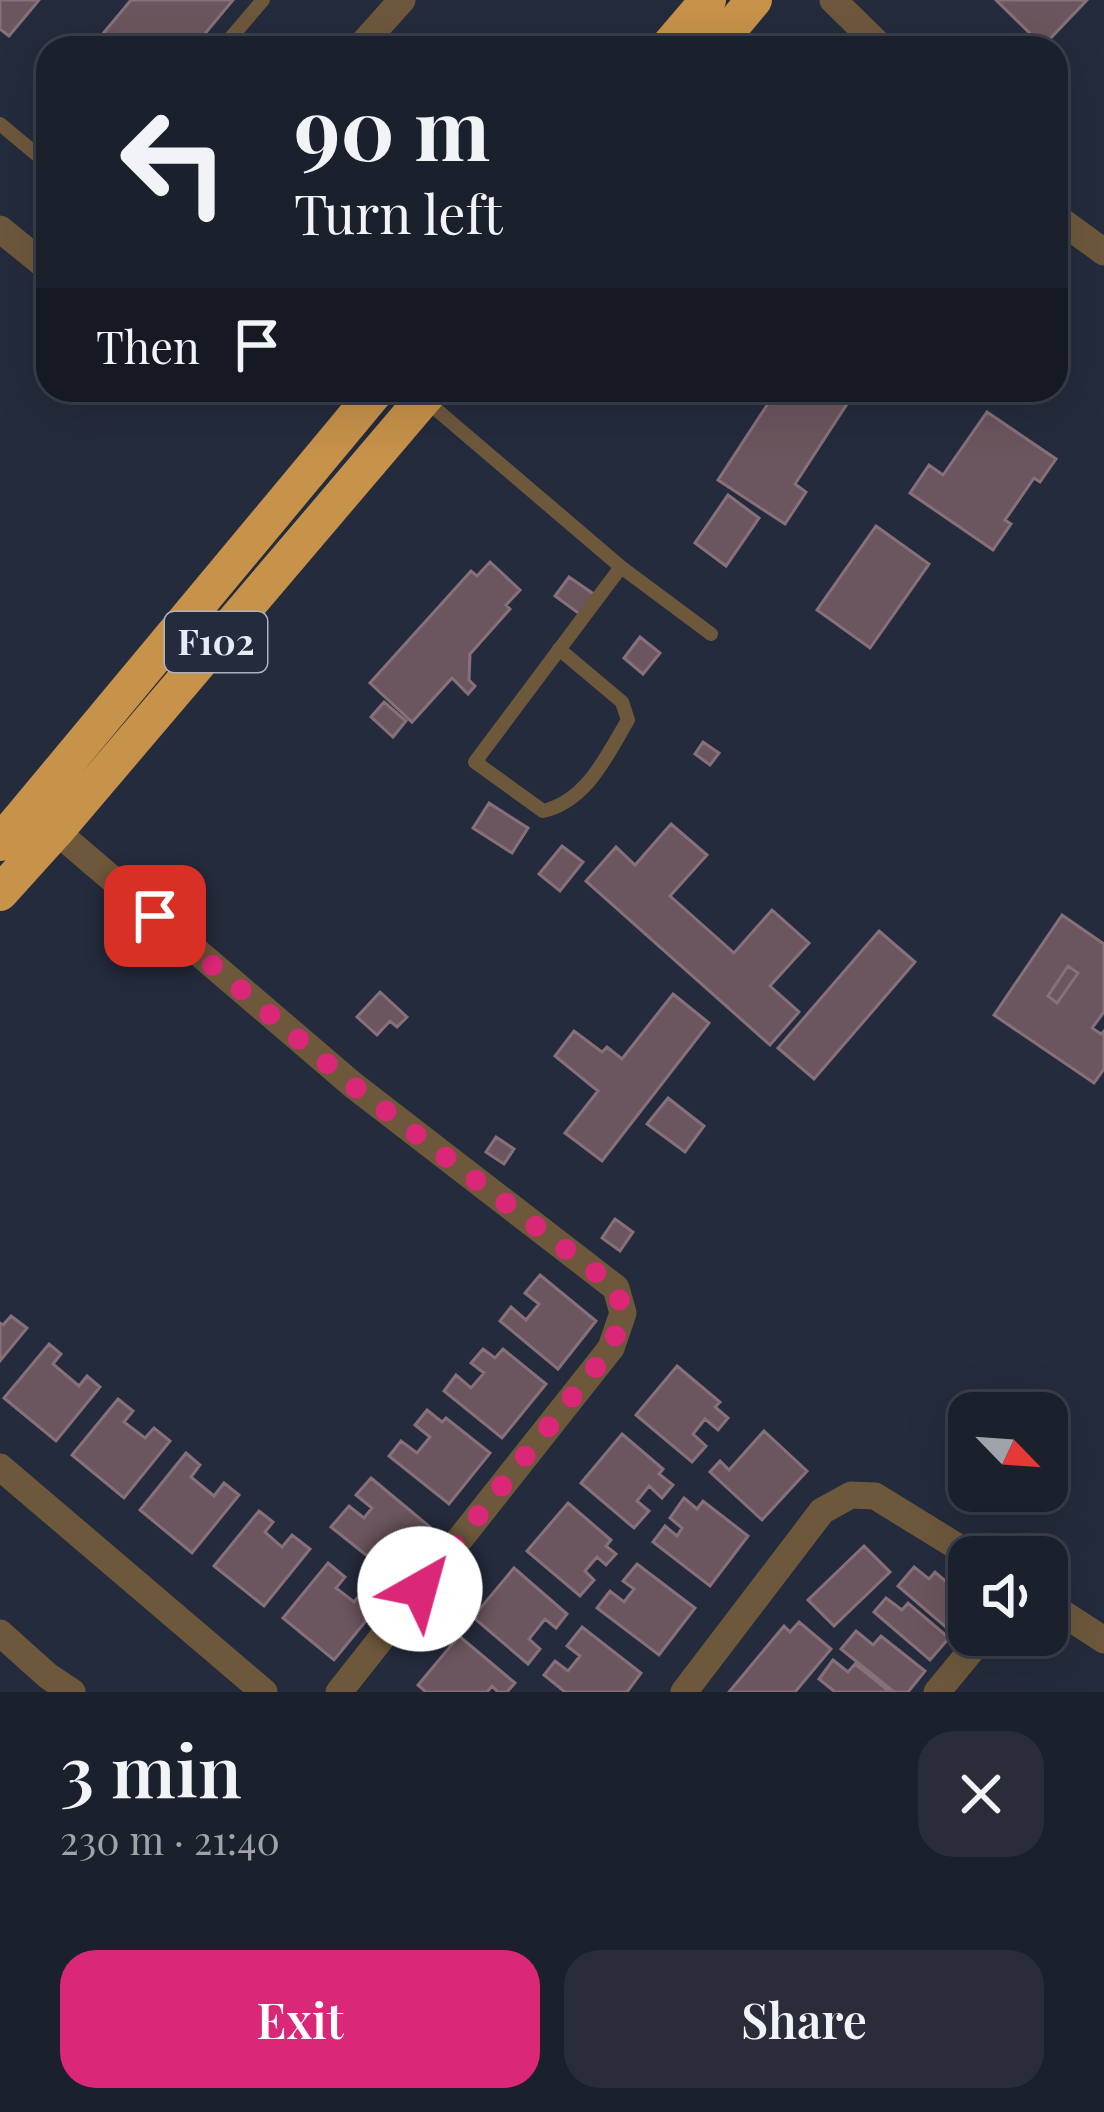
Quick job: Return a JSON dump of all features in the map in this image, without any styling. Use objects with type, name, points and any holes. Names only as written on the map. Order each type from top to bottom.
[{"type":"highway","points":[[677,36],[707,0]]},
{"type":"highway","points":[[724,36],[754,0]]},
{"type":"highway","name":"F102","points":[[0,843],[367,402]]},
{"type":"highway","name":"F102","points":[[0,893],[420,402]]},
{"type":"street","points":[[370,36],[402,0]]},
{"type":"street","points":[[832,0],[870,36]]},
{"type":"street","points":[[1068,226],[1104,252]]},
{"type":"street","points":[[0,229],[36,258]]},
{"type":"street","points":[[56,831],[352,1085],[616,1288],[623,1313],[611,1348],[338,1692]]},
{"type":"street","points":[[0,1467],[264,1692]]},
{"type":"street","points":[[684,1692],[821,1511],[851,1496],[875,1496],[948,1541]]},
{"type":"street","points":[[1068,1617],[1104,1640]]},
{"type":"street","points":[[0,1634],[72,1692]]},
{"type":"street","points":[[937,1692],[967,1656]]},
{"type":"lane","points":[[232,36],[263,0]]},
{"type":"lane","points":[[0,124],[36,154]]},
{"type":"lane","points":[[436,402],[621,567],[711,634]]},
{"type":"lane","points":[[560,649],[622,702],[628,720],[595,775],[560,807],[544,811],[475,762],[621,567]]},
{"type":"building","points":[[0,0],[39,0],[9,36],[0,29]]},
{"type":"building","points":[[131,0],[233,0],[203,36],[101,36]]},
{"type":"building","points":[[996,0],[1087,0],[1053,36],[1033,36]]},
{"type":"building","points":[[769,402],[848,402],[795,484],[806,492],[785,524],[718,480]]},
{"type":"building","points":[[987,412],[1056,459],[1040,482],[1034,478],[1005,520],[1011,524],[993,550],[910,493],[929,465],[943,475]]},
{"type":"building","points":[[728,495],[759,518],[726,566],[695,543]]},
{"type":"building","points":[[876,526],[929,564],[870,648],[817,610]]},
{"type":"building","points":[[490,562],[520,590],[506,605],[510,609],[470,654],[469,680],[475,686],[468,694],[452,678],[412,722],[370,683],[471,571],[477,576]]},
{"type":"building","points":[[569,577],[595,595],[581,615],[555,596]]},
{"type":"building","points":[[640,637],[660,653],[643,674],[624,658]]},
{"type":"building","points":[[384,702],[406,721],[393,737],[371,717]]},
{"type":"building","points":[[703,742],[719,753],[710,765],[695,754]]},
{"type":"building","points":[[489,803],[528,828],[512,853],[473,828]]},
{"type":"building","points":[[671,824],[707,855],[670,896],[734,953],[772,910],[809,943],[770,986],[799,1012],[770,1045],[586,881],[616,847],[635,865]]},
{"type":"building","points":[[562,846],[583,862],[560,891],[539,874]]},
{"type":"building","points":[[1062,915],[1104,944],[1104,1012],[1092,1028],[1101,1034],[1104,1031],[1104,1069],[1094,1083],[994,1015]],"holes":[[[1068,966],[1078,973],[1057,1003],[1048,996]]]},
{"type":"building","points":[[879,931],[915,962],[814,1079],[778,1048]]},
{"type":"building","points":[[1068,966],[1078,973],[1057,1003],[1048,996]]},
{"type":"building","points":[[380,992],[407,1017],[397,1027],[390,1021],[377,1035],[357,1017]]},
{"type":"building","points":[[673,994],[709,1023],[602,1161],[565,1133],[598,1091],[555,1056],[574,1031],[602,1052],[607,1047],[622,1059]]},
{"type":"building","points":[[668,1098],[704,1126],[685,1152],[647,1124]]},
{"type":"building","points":[[496,1137],[514,1149],[504,1164],[486,1152]]},
{"type":"building","points":[[615,1219],[633,1232],[620,1251],[602,1238]]},
{"type":"building","points":[[540,1275],[596,1321],[558,1369],[500,1321],[511,1307],[526,1320],[539,1304],[525,1293]]},
{"type":"building","points":[[11,1316],[27,1328],[0,1361],[0,1323]]},
{"type":"building","points":[[49,1344],[61,1354],[53,1364],[79,1386],[87,1376],[100,1387],[56,1441],[4,1398]]},
{"type":"building","points":[[483,1349],[495,1358],[503,1349],[546,1384],[502,1438],[444,1391],[456,1375],[471,1388],[484,1373],[471,1363]]},
{"type":"building","points":[[677,1366],[720,1402],[715,1407],[728,1418],[718,1430],[705,1419],[693,1434],[706,1446],[692,1462],[636,1415]]},
{"type":"building","points":[[118,1399],[133,1411],[124,1422],[145,1438],[154,1428],[170,1441],[124,1498],[72,1455]]},
{"type":"building","points":[[427,1410],[442,1422],[446,1418],[490,1453],[449,1504],[389,1456],[401,1441],[417,1453],[430,1437],[415,1425]]},
{"type":"building","points":[[764,1431],[807,1471],[762,1520],[710,1472],[720,1461],[729,1470]]},
{"type":"building","points":[[622,1434],[663,1469],[659,1474],[673,1485],[662,1498],[649,1486],[637,1501],[649,1511],[634,1528],[581,1483]]},
{"type":"building","points":[[186,1453],[200,1465],[191,1477],[214,1496],[224,1483],[239,1495],[192,1553],[140,1510]]},
{"type":"building","points":[[371,1478],[430,1527],[391,1575],[331,1527],[349,1506],[364,1518],[372,1508],[356,1495]]},
{"type":"building","points":[[684,1498],[697,1509],[703,1501],[748,1536],[710,1586],[653,1542],[665,1526],[677,1536],[682,1528],[670,1518]]},
{"type":"building","points":[[568,1503],[611,1540],[606,1546],[616,1554],[606,1565],[597,1557],[585,1571],[594,1580],[580,1596],[527,1551]]},
{"type":"building","points":[[259,1511],[273,1522],[265,1532],[282,1547],[292,1535],[310,1549],[264,1606],[214,1566]]},
{"type":"building","points":[[864,1546],[890,1572],[834,1626],[808,1600]]},
{"type":"building","points":[[328,1563],[345,1577],[336,1588],[354,1602],[362,1592],[373,1600],[364,1611],[370,1616],[334,1660],[283,1618]]},
{"type":"building","points":[[637,1564],[695,1608],[659,1655],[597,1608],[610,1591],[624,1602],[634,1589],[623,1581]]},
{"type":"building","points":[[914,1567],[929,1579],[935,1572],[948,1583],[948,1629],[898,1586]]},
{"type":"building","points":[[514,1568],[567,1614],[556,1628],[545,1619],[529,1639],[540,1649],[528,1664],[473,1617]]},
{"type":"building","points":[[886,1598],[902,1610],[908,1603],[948,1639],[930,1660],[874,1612]]},
{"type":"building","points":[[799,1622],[831,1649],[795,1692],[729,1692],[784,1626],[790,1632]]},
{"type":"building","points":[[582,1627],[641,1673],[627,1692],[565,1692],[544,1675],[555,1661],[568,1671],[580,1656],[567,1646]]},
{"type":"building","points":[[856,1631],[873,1645],[881,1636],[925,1671],[908,1692],[894,1692],[841,1649]]},
{"type":"building","points":[[459,1636],[515,1683],[507,1692],[492,1686],[487,1692],[426,1692],[418,1685]]},
{"type":"building","points":[[833,1660],[848,1672],[855,1664],[890,1692],[835,1692],[819,1679]]},
{"type":"route","points":[[155,916],[352,1085],[616,1288],[623,1313],[611,1348],[420,1589]]}]
